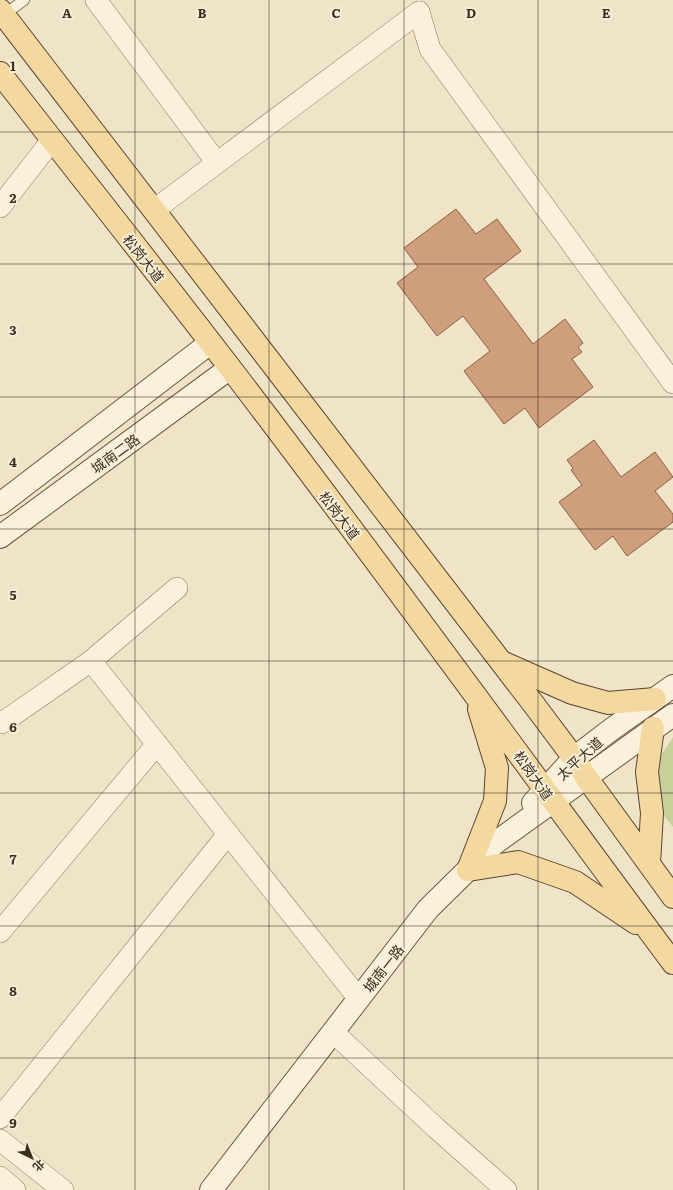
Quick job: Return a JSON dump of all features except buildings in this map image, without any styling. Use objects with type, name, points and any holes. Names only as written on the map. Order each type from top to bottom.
[{"type":"main road","points":[[2,12],[574,758],[586,777],[673,897]]},
{"type":"main road","name":"松岗大道","points":[[0,73],[230,368],[474,693],[673,963]]},
{"type":"main road","points":[[501,662],[572,693],[608,703],[655,699]]},
{"type":"main road","points":[[468,870],[496,801],[497,768],[474,693]]},
{"type":"main road","points":[[649,863],[652,813],[647,772],[653,728]]},
{"type":"main road","points":[[468,870],[518,862],[575,882],[650,932]]},
{"type":"street","points":[[96,0],[218,163]]},
{"type":"street","points":[[154,210],[218,163],[415,6]]},
{"type":"street","points":[[415,6],[673,360]]},
{"type":"street","points":[[415,6],[430,49],[673,383]]},
{"type":"street","points":[[0,207],[52,140]]},
{"type":"street","name":"城南二路","points":[[0,504],[210,343]]},
{"type":"street","name":"城南二路","points":[[0,537],[230,368]]},
{"type":"street","points":[[0,721],[2,723],[91,661],[177,588]]},
{"type":"street","points":[[91,661],[359,999]]},
{"type":"street","name":"太平大道","points":[[495,843],[549,795],[574,758],[673,686]]},
{"type":"street","points":[[549,795],[586,777],[673,715]]},
{"type":"street","points":[[0,932],[157,744]]},
{"type":"street","points":[[0,1118],[228,834]]},
{"type":"street","name":"城南一路","points":[[211,1190],[428,909],[495,843]]},
{"type":"street","points":[[333,1032],[436,1128],[506,1190]]},
{"type":"street","points":[[0,1140],[63,1190]]},
{"type":"street","points":[[0,1177],[16,1190]]},
{"type":"lane","points":[[2,12],[24,0]]},
{"type":"green space","points":[[673,737],[673,827],[664,816],[656,785],[658,760]]}]
